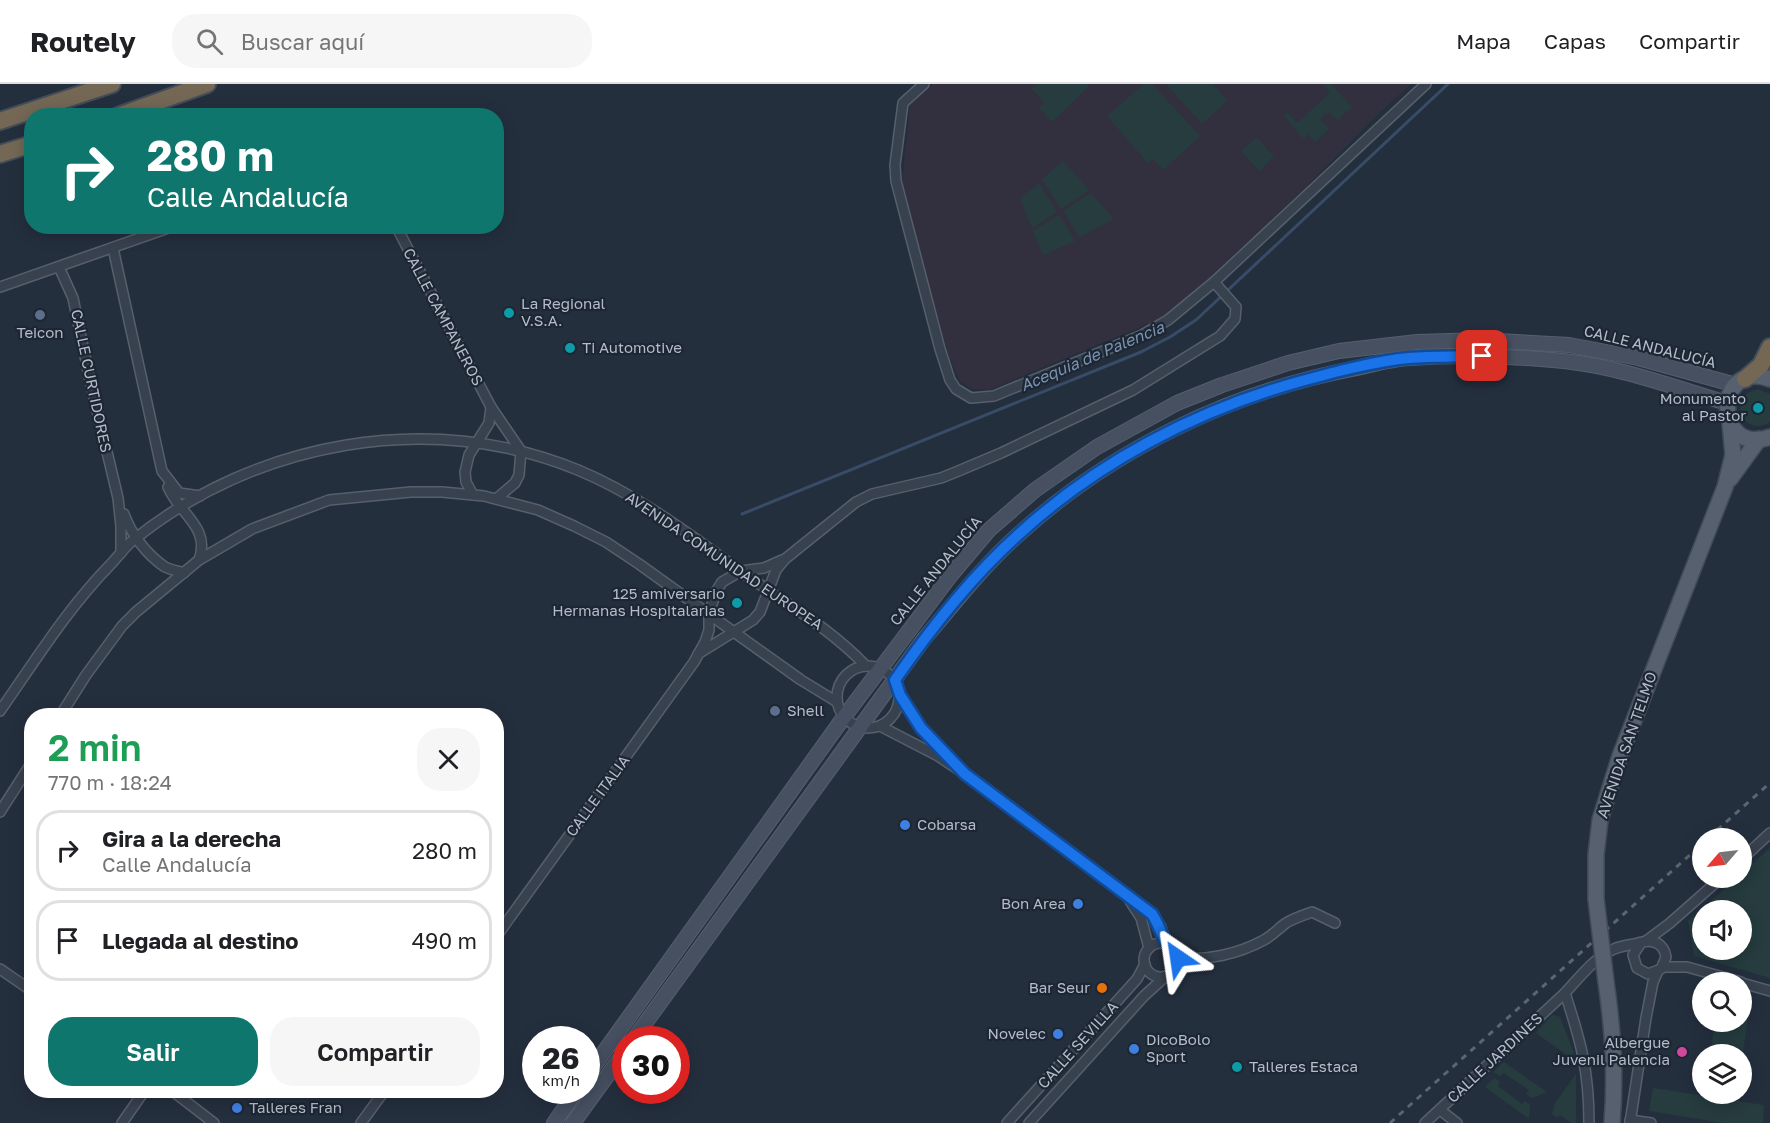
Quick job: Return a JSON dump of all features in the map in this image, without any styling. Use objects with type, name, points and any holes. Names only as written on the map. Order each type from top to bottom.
[{"type":"highway","points":[[39,108],[112,84]]},
{"type":"highway","points":[[140,108],[207,84]]},
{"type":"highway","points":[[0,121],[24,113]]},
{"type":"highway","points":[[0,154],[24,147]]},
{"type":"highway","points":[[1740,382],[1761,365],[1770,347]]},
{"type":"main road","name":"CALLE ANDALUCÍA","points":[[600,1057],[844,717],[873,667],[989,530],[1035,490],[1097,447],[1177,403],[1268,369],[1339,351],[1417,342],[1480,340],[1569,345],[1638,358],[1740,382]]},
{"type":"main road","name":"CALLE ANDALUCÍA","points":[[643,1026],[924,639],[976,578],[1018,534],[1113,463],[1191,420],[1255,394],[1328,374],[1408,358],[1482,356],[1566,362],[1634,374],[1727,402]]},
{"type":"main road","points":[[1727,402],[1730,393],[1740,382],[1754,376],[1770,379]]},
{"type":"main road","name":"AVENIDA SAN TELMO","points":[[1612,1123],[1615,1087],[1612,1023],[1596,898],[1596,855],[1603,809],[1620,756],[1725,487],[1733,455],[1727,402]]},
{"type":"main road","points":[[1730,423],[1742,435],[1764,438]]},
{"type":"main road","name":"AVENIDA SAN TELMO","points":[[1725,487],[1764,438]]},
{"type":"main road","points":[[573,1123],[612,1069]]},
{"type":"main road","points":[[554,1123],[567,1104]]},
{"type":"street","points":[[924,84],[903,103],[895,165],[896,182],[950,380],[956,389],[971,398],[994,396],[1142,335],[1167,320],[1216,285],[1426,84]]},
{"type":"street","points":[[0,287],[152,234]]},
{"type":"street","name":"CALLE CAMPANEROS","points":[[400,234],[491,407],[521,451]]},
{"type":"street","points":[[113,248],[162,471],[171,492],[202,537],[204,548],[199,560]]},
{"type":"street","name":"CALLE CURTIDORES","points":[[60,267],[73,298],[118,498],[122,526],[121,553]]},
{"type":"street","points":[[735,632],[753,620],[760,612],[776,570],[785,559],[856,502],[872,494],[941,478],[1001,453],[1132,390],[1220,336],[1235,319],[1236,308],[1216,285]]},
{"type":"street","points":[[473,495],[466,482],[465,472],[469,455],[489,423],[491,407]]},
{"type":"street","name":"AVENIDA COMUNIDAD EUROPEA","points":[[0,711],[79,597],[137,538],[181,507],[244,475],[317,450],[399,438],[477,441],[521,451],[580,470],[624,492],[668,519],[873,667],[895,680]]},
{"type":"street","points":[[496,499],[515,483],[519,475],[521,451]]},
{"type":"street","points":[[162,471],[179,493],[200,496]]},
{"type":"street","points":[[65,708],[122,626],[199,560],[252,529],[329,500],[411,492],[473,495],[496,499],[538,510],[606,542],[801,680],[837,702]]},
{"type":"street","name":"CALLE CURTIDORES","points":[[118,498],[128,524],[154,558],[167,568],[184,573]]},
{"type":"street","points":[[709,613],[722,582],[741,571],[764,568],[785,559]]},
{"type":"street","name":"CALLE ITALIA","points":[[504,925],[668,700],[698,654],[709,630],[709,613]]},
{"type":"street","name":"CALLE ITALIA","points":[[698,654],[721,638],[735,632]]},
{"type":"street","points":[[873,667],[853,669],[842,679],[837,692],[837,702],[844,717],[860,728],[870,729],[880,726],[890,720],[896,712],[900,695]]},
{"type":"street","points":[[895,680],[900,695],[921,728],[965,774]]},
{"type":"street","points":[[880,726],[938,756],[965,774],[1126,894],[1152,914],[1161,927],[1167,944]]},
{"type":"street","points":[[0,812],[24,774]]},
{"type":"street","points":[[1752,850],[1770,833]]},
{"type":"street","points":[[1634,962],[1634,951],[1643,942],[1670,923],[1710,888]]},
{"type":"street","points":[[1126,894],[1141,918],[1149,948]]},
{"type":"street","points":[[1178,958],[1197,960],[1216,958],[1263,941],[1276,933],[1285,923],[1312,912],[1335,923]]},
{"type":"street","points":[[1651,1123],[1630,1121],[1653,982],[1665,962],[1662,938],[1670,923]]},
{"type":"street","points":[[1612,950],[1643,942],[1657,942],[1674,960],[1704,972]]},
{"type":"street","points":[[1159,943],[1167,944],[1173,948],[1178,958],[1176,969],[1166,976],[1151,973],[1145,964],[1145,956],[1149,948],[1159,943]]},
{"type":"street","points":[[1612,950],[1634,962],[1642,972],[1648,974],[1661,969],[1687,967]]},
{"type":"street","name":"CALLE JARDINES","points":[[1425,1123],[1585,972],[1612,950]]},
{"type":"street","name":"CALLE SEVILLA","points":[[1007,1123],[1137,979],[1145,964]]},
{"type":"street","points":[[0,969],[24,986]]},
{"type":"street","name":"CALLE SEVILLA","points":[[1029,1123],[1144,996],[1166,976]]},
{"type":"street","points":[[1752,986],[1770,991]]},
{"type":"street","points":[[1565,993],[1585,1061],[1589,1090],[1589,1123]]},
{"type":"street","points":[[122,1123],[139,1098]]},
{"type":"street","points":[[181,1098],[214,1123]]},
{"type":"street","points":[[361,1123],[379,1098]]},
{"type":"street","points":[[1440,1110],[1456,1123]]},
{"type":"shaded area","points":[[933,84],[1411,84],[1298,195],[1179,306],[1162,318],[991,389],[972,389],[960,381],[947,352],[902,183],[910,105]]},
{"type":"green space","points":[[1036,84],[1087,84],[1089,86],[1052,122],[1039,108],[1043,100],[1031,88]]},
{"type":"green space","points":[[1144,84],[1152,84],[1200,136],[1163,170],[1153,159],[1148,163],[1107,116]]},
{"type":"green space","points":[[1166,84],[1213,84],[1227,101],[1202,124]]},
{"type":"green space","points":[[1323,84],[1331,84],[1352,107],[1338,120],[1330,113],[1324,114],[1321,120],[1329,129],[1315,142],[1308,134],[1303,139],[1284,116],[1287,112],[1297,123],[1330,93]]},
{"type":"green space","points":[[1257,137],[1274,157],[1259,171],[1241,151]]},
{"type":"green space","points":[[1063,161],[1089,190],[1061,209],[1042,179]]},
{"type":"green space","points":[[1039,183],[1057,212],[1032,228],[1020,199]]},
{"type":"green space","points":[[1091,193],[1114,219],[1080,237],[1063,211]]},
{"type":"green space","points":[[1059,215],[1075,241],[1043,255],[1033,231]]},
{"type":"green space","points":[[1758,389],[1770,394],[1770,422],[1760,426],[1746,421],[1740,407],[1748,393]]},
{"type":"green space","points":[[1770,848],[1770,978],[1708,960],[1752,960],[1752,900],[1712,900],[1726,888],[1752,888],[1752,864]]},
{"type":"green space","points":[[1692,917],[1692,944],[1688,921]]},
{"type":"green space","points":[[1554,1015],[1560,1017],[1574,1053],[1571,1058],[1536,1033]]},
{"type":"green space","points":[[1713,1032],[1746,1032],[1744,1044],[1712,1044]]},
{"type":"green space","points":[[1504,1062],[1547,1092],[1532,1098],[1526,1094],[1529,1090],[1504,1073],[1500,1076],[1493,1072]]},
{"type":"green space","points":[[1576,1074],[1576,1123],[1571,1123],[1560,1115],[1557,1118],[1552,1114],[1555,1103]]},
{"type":"green space","points":[[1494,1078],[1500,1082],[1498,1086],[1522,1104],[1525,1101],[1530,1105],[1529,1119],[1485,1087]]},
{"type":"green space","points":[[1653,1088],[1692,1094],[1692,1104],[1764,1105],[1763,1123],[1724,1123],[1649,1111]]},
{"type":"waterway","name":"Acequia de Palencia","points":[[742,514],[1141,352],[1170,337],[1196,320],[1448,84]]},
{"type":"railway","points":[[1719,828],[1770,783]]},
{"type":"railway","points":[[1390,1123],[1692,853]]},
{"type":"place","name":"La Regional V.S.A.","points":[[509,313]]},
{"type":"place","name":"Teicon","points":[[40,315]]},
{"type":"place","name":"Ti Automotive","points":[[570,348]]},
{"type":"place","name":"Monumento al Pastor","points":[[1758,408]]},
{"type":"place","name":"125 amiversario Hermanas Hospitalarias","points":[[737,603]]},
{"type":"place","name":"Shell","points":[[775,711]]},
{"type":"place","name":"Cobarsa","points":[[905,825]]},
{"type":"place","name":"Bon Area","points":[[1078,904]]},
{"type":"place","name":"Bar Seur","points":[[1102,988]]},
{"type":"place","name":"Novelec","points":[[1058,1034]]},
{"type":"place","name":"DicoBolo Sport","points":[[1134,1049]]},
{"type":"place","name":"Albergue Juvenil Palencia","points":[[1682,1052]]},
{"type":"place","name":"Talleres Estaca","points":[[1237,1067]]},
{"type":"place","name":"Talleres Fran","points":[[237,1108]]},
{"type":"route","points":[[1178,958],[1177,953],[1167,944],[1161,927],[1152,914],[965,774],[921,728],[900,695],[895,680],[924,639],[976,578],[1018,534],[1078,487],[1113,463],[1155,439],[1191,420],[1255,394],[1328,374],[1408,358],[1482,356]]}]
